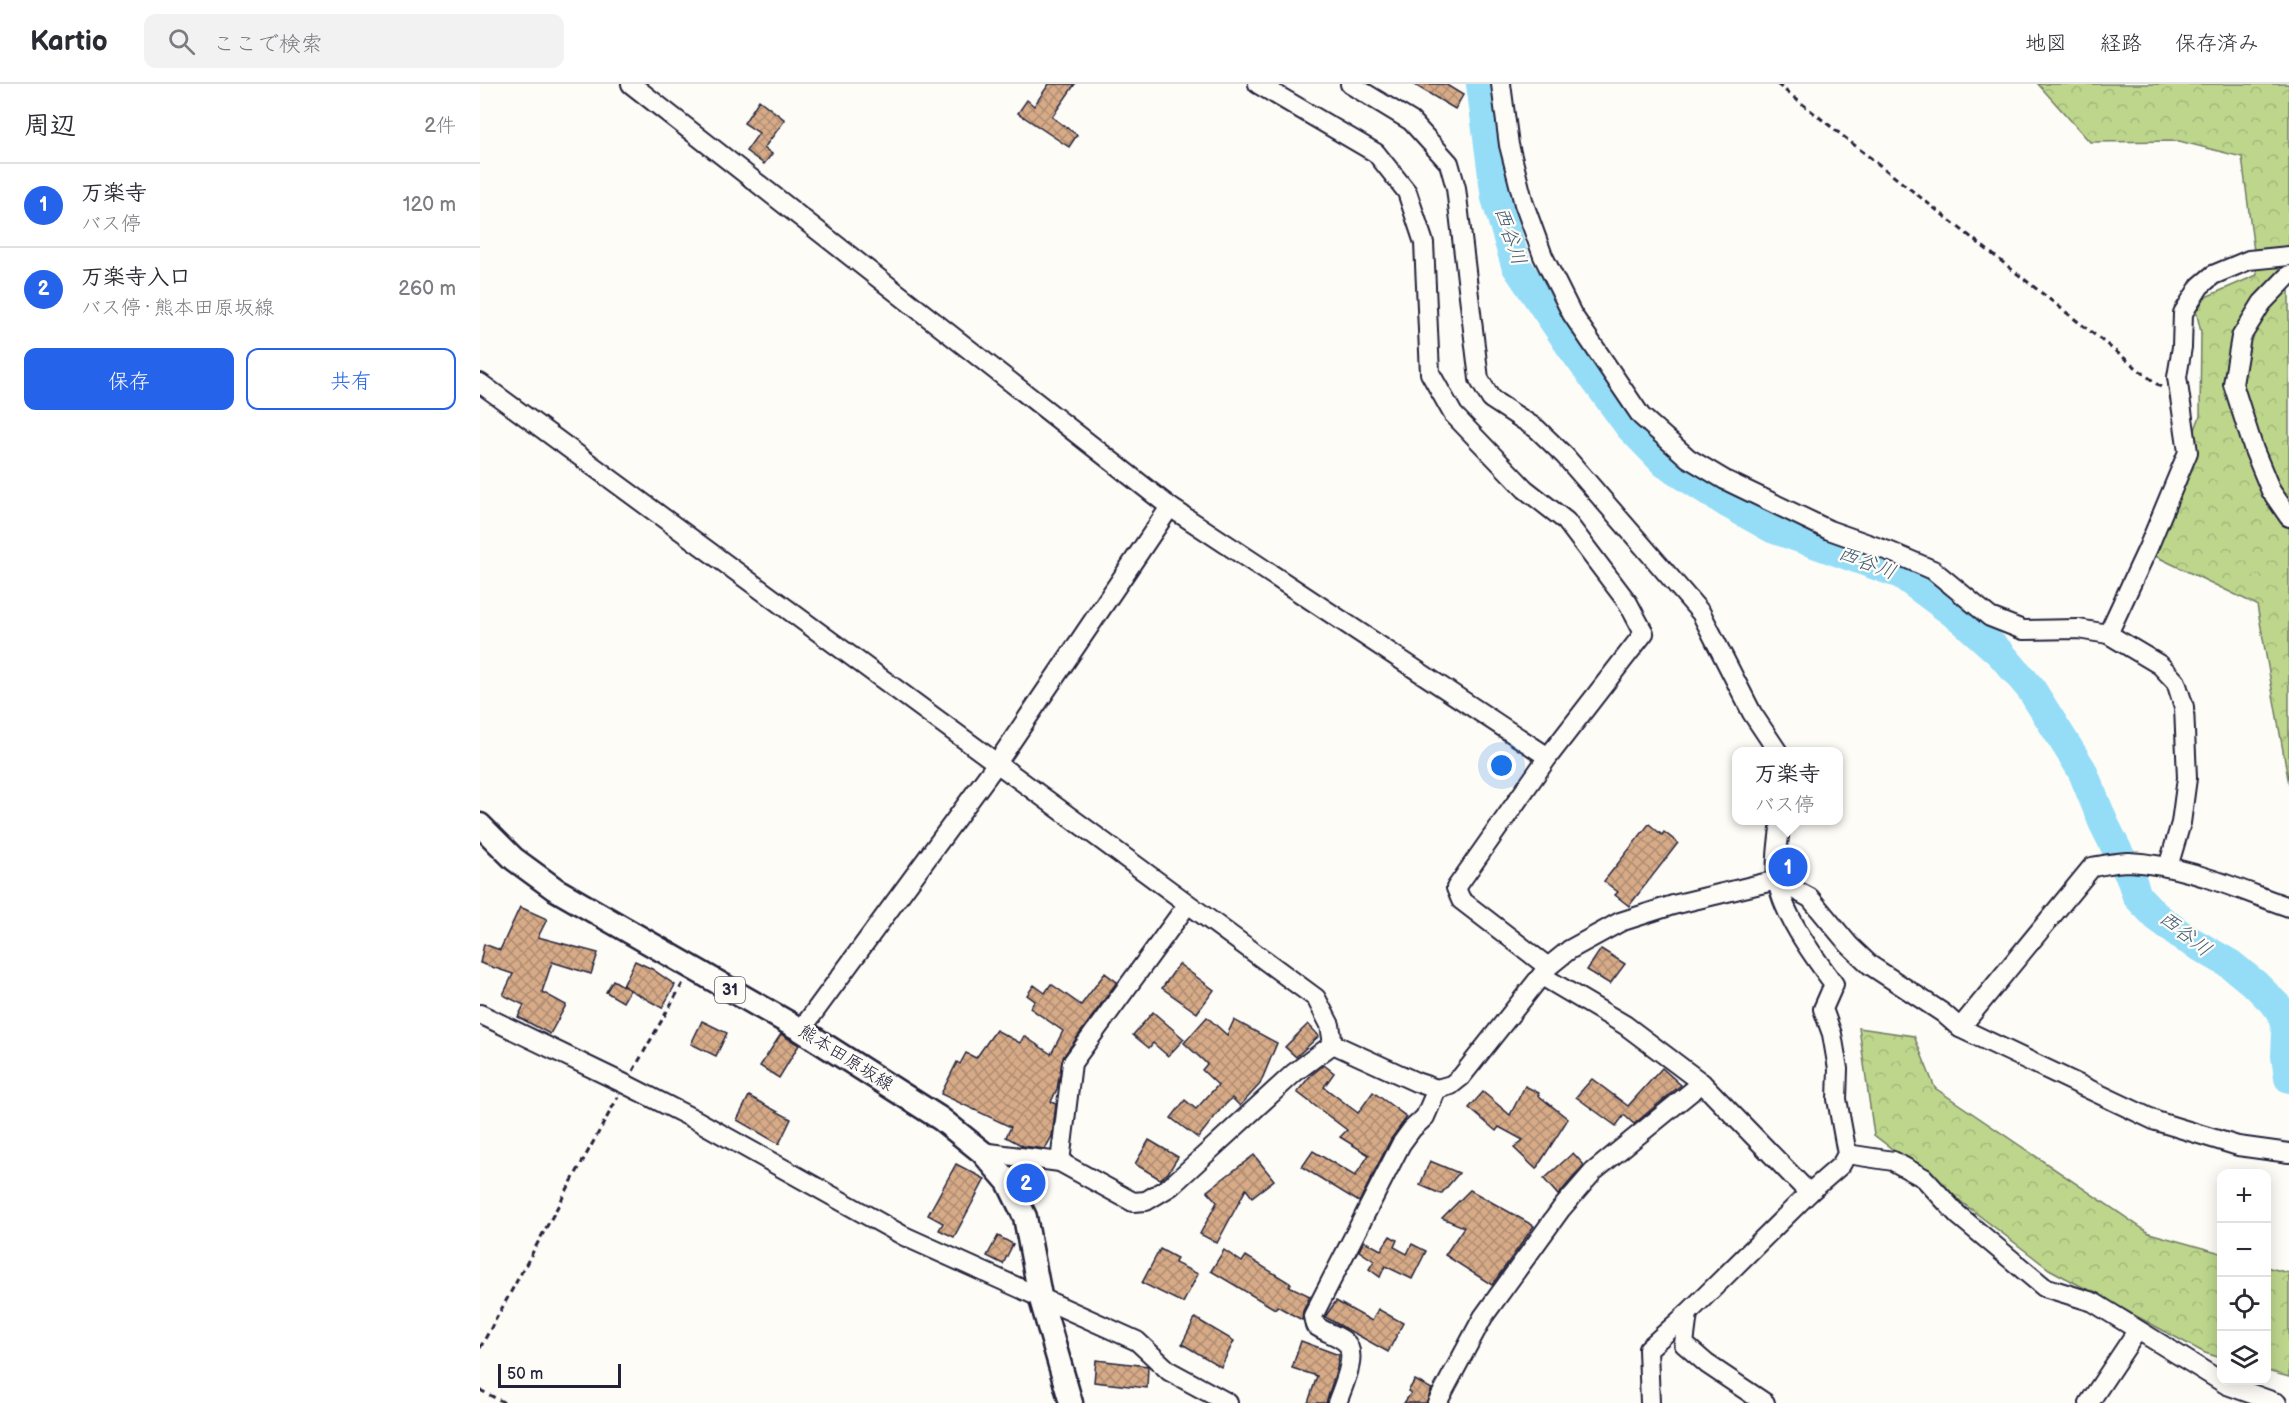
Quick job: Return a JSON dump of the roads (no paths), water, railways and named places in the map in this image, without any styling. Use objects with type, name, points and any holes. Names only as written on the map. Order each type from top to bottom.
[{"type":"main road","name":"熊本田原坂線","points":[[480,825],[514,859],[555,889],[801,1030],[941,1119],[982,1152],[1008,1182],[1025,1217],[1040,1296],[1071,1403]]},
{"type":"street","points":[[631,84],[1170,507],[1548,757]]},
{"type":"street","points":[[1258,84],[1376,153],[1407,192],[1424,243],[1430,373],[1453,414],[1525,489],[1566,521],[1628,603],[1644,633],[1548,757],[1456,888],[1461,900],[1545,972],[1625,1025],[1702,1083],[1809,1193]]},
{"type":"street","points":[[1350,84],[1411,120],[1449,163],[1456,189],[1479,379],[1491,399],[1537,429],[1565,456],[1701,613],[1752,713],[1775,747]]},
{"type":"street","points":[[1501,84],[1509,145],[1524,204],[1543,256],[1572,314],[1641,416],[1688,458],[1725,480],[1829,530],[1933,570],[1990,617],[2023,630],[2078,629],[2108,634],[2160,665],[2176,682],[2184,707],[2187,778],[2181,823],[2168,867]]},
{"type":"street","points":[[2108,634],[2148,548],[2188,452],[2177,377],[2182,347],[2183,313],[2200,286],[2213,275],[2249,260],[2289,256]]},
{"type":"street","points":[[2289,275],[2262,303],[2241,337],[2233,384],[2254,450],[2271,490],[2289,517]]},
{"type":"street","points":[[480,383],[1316,998],[1330,1025],[1333,1044]]},
{"type":"street","points":[[801,1030],[997,763],[1170,507]]},
{"type":"street","points":[[1650,1403],[1648,1349],[1689,1313],[1809,1193],[1841,1165],[1846,1154],[1837,1099],[1838,1069],[1832,1034],[1823,1009],[1834,984],[1808,948],[1789,914],[1777,880],[1781,825]]},
{"type":"street","points":[[1960,1028],[2092,867],[2128,862],[2168,867],[2212,879],[2289,907]]},
{"type":"street","points":[[1333,1044],[1416,1082],[1437,1089],[1451,1085],[1461,1077],[1545,972],[1569,950],[1620,922],[1673,904],[1777,880],[1810,898],[1870,965],[1943,1013],[1960,1028],[2156,1121],[2238,1146],[2289,1153]]},
{"type":"street","points":[[1060,1162],[1072,1063],[1187,905]]},
{"type":"street","points":[[480,1014],[698,1121],[904,1236],[1137,1341],[1169,1371],[1227,1403]]},
{"type":"street","points":[[982,1152],[1060,1162],[1133,1203],[1146,1201],[1171,1186],[1294,1073],[1333,1044]]},
{"type":"street","points":[[1437,1403],[1483,1317],[1561,1209],[1593,1172],[1702,1083]]},
{"type":"street","points":[[1337,1403],[1351,1359],[1351,1351],[1343,1340],[1315,1325],[1313,1316],[1401,1144],[1425,1117],[1437,1089]]},
{"type":"street","points":[[1846,1154],[1893,1161],[1924,1178],[1958,1215],[2044,1287],[2092,1302],[2227,1385],[2277,1403]]},
{"type":"street","points":[[1689,1313],[1684,1344],[1707,1364],[1765,1403]]},
{"type":"street","points":[[2089,1403],[2137,1331]]},
{"type":"waterway","name":"西谷川","points":[[1481,84],[1496,198],[1516,265],[1572,348],[1630,427],[1665,463],[1729,504],[1772,528],[1901,574],[1963,620],[2000,653],[2031,689],[2082,770],[2137,896],[2156,916],[2185,938],[2230,964],[2256,985],[2281,1010],[2287,1032],[2286,1056],[2289,1078]]},
{"type":"place","name":"万楽寺","points":[[1788,867]]},
{"type":"place","name":"万楽寺入口","points":[[1026,1183]]}]
